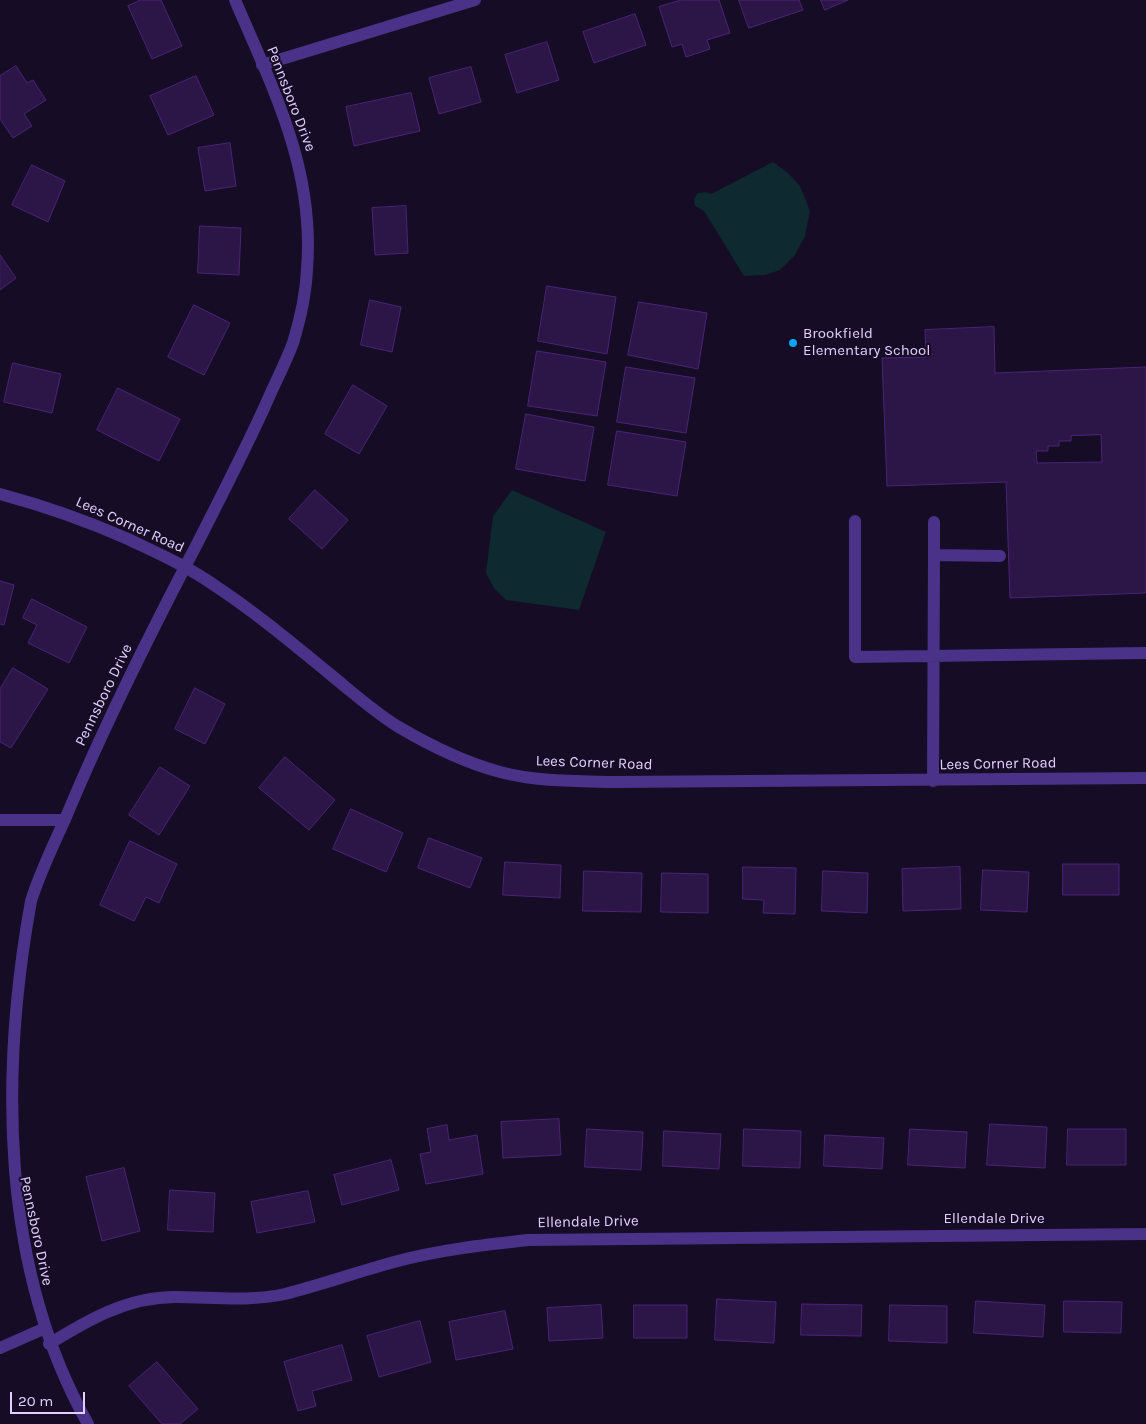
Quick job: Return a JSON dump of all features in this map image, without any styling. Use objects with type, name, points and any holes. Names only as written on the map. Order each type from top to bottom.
[{"type":"street","name":"Pennsboro Drive","points":[[88,1424],[71,1395],[43,1329],[17,1236],[8,1181],[3,1124],[3,1067],[8,1010],[18,954],[32,898],[90,760],[246,446],[292,345],[302,306],[307,268],[307,211],[302,174],[286,122],[234,0]]},
{"type":"street","points":[[262,65],[475,0]]},
{"type":"street","name":"Lees Corner Road","points":[[0,494],[49,507],[102,527],[160,553],[214,584],[396,725],[446,752],[501,772],[558,781],[616,782],[1146,778]]},
{"type":"street","points":[[855,521],[855,657],[1146,653]]},
{"type":"street","points":[[933,780],[934,522]]},
{"type":"street","points":[[934,555],[1000,556]]},
{"type":"street","points":[[0,820],[65,820]]},
{"type":"street","name":"Ellendale Drive","points":[[49,1344],[108,1310],[142,1300],[173,1297],[238,1300],[260,1298],[284,1294],[405,1259],[462,1247],[528,1240],[1146,1234]]},
{"type":"street","points":[[0,1348],[43,1329]]},
{"type":"shaded area","points":[[773,162],[788,173],[800,186],[810,211],[805,236],[795,255],[780,270],[765,275],[744,276],[704,211],[695,206],[694,199],[698,193],[705,192],[711,194]]},
{"type":"shaded area","points":[[512,490],[606,532],[579,610],[506,600],[494,588],[486,573],[493,516]]},
{"type":"building","points":[[141,0],[161,0],[182,46],[152,59],[128,6]]},
{"type":"building","points":[[681,0],[719,0],[730,33],[707,40],[710,49],[686,57],[682,44],[672,47],[659,7]]},
{"type":"building","points":[[739,0],[799,0],[803,10],[749,28]]},
{"type":"building","points":[[821,0],[848,0],[825,10]]},
{"type":"building","points":[[635,14],[646,45],[594,63],[583,32]]},
{"type":"building","points":[[547,42],[559,80],[517,93],[505,55]]},
{"type":"building","points":[[16,66],[27,83],[33,80],[46,100],[24,114],[32,126],[13,138],[0,119],[0,76]]},
{"type":"building","points":[[471,67],[481,102],[439,114],[429,78]]},
{"type":"building","points":[[196,76],[214,115],[168,135],[150,96]]},
{"type":"building","points":[[411,93],[420,131],[354,146],[346,107]]},
{"type":"building","points":[[230,143],[236,186],[205,191],[198,148]]},
{"type":"building","points":[[32,165],[65,181],[48,222],[12,205]]},
{"type":"building","points":[[406,206],[408,253],[375,255],[372,208]]},
{"type":"building","points":[[200,226],[241,228],[239,275],[198,273]]},
{"type":"building","points":[[0,255],[16,278],[0,290]]},
{"type":"building","points":[[547,286],[616,297],[607,354],[538,341]]},
{"type":"building","points":[[370,300],[401,307],[392,352],[361,345]]},
{"type":"building","points":[[639,302],[707,313],[698,369],[628,355]]},
{"type":"building","points":[[194,305],[230,323],[204,375],[168,357]]},
{"type":"building","points":[[994,327],[995,373],[1146,367],[1146,593],[1010,598],[1006,482],[887,486],[882,358],[926,357],[925,330]],"holes":[[[1101,435],[1102,462],[1037,463],[1036,451],[1048,451],[1048,446],[1059,446],[1059,441],[1071,441],[1071,436]]]},
{"type":"building","points":[[537,351],[606,362],[597,416],[528,406]]},
{"type":"building","points":[[13,363],[61,374],[52,413],[4,402]]},
{"type":"building","points":[[626,367],[695,378],[686,433],[617,422]]},
{"type":"building","points":[[353,385],[387,406],[359,454],[325,434]]},
{"type":"building","points":[[118,388],[180,419],[159,461],[97,430]]},
{"type":"building","points":[[526,414],[594,427],[585,481],[516,469]]},
{"type":"building","points":[[617,431],[686,442],[677,496],[608,485]]},
{"type":"building","points":[[315,490],[348,520],[322,549],[289,519]]},
{"type":"building","points":[[0,581],[14,585],[4,625],[0,624]]},
{"type":"building","points":[[32,599],[87,627],[69,663],[28,643],[37,625],[23,618]]},
{"type":"building","points":[[13,668],[48,689],[11,748],[0,742],[0,689]]},
{"type":"building","points":[[195,688],[225,704],[205,744],[175,729]]},
{"type":"building","points":[[285,757],[335,800],[309,830],[259,788]]},
{"type":"building","points":[[160,767],[190,786],[159,835],[129,815]]},
{"type":"building","points":[[351,809],[403,833],[386,872],[333,849]]},
{"type":"building","points":[[429,838],[482,858],[470,888],[418,868]]},
{"type":"building","points":[[130,841],[177,864],[159,903],[146,897],[134,921],[100,905]]},
{"type":"building","points":[[505,862],[561,865],[560,898],[503,895]]},
{"type":"building","points":[[1063,864],[1119,864],[1119,895],[1063,895]]},
{"type":"building","points":[[743,867],[796,868],[795,914],[763,913],[764,900],[743,899]]},
{"type":"building","points":[[960,867],[961,909],[903,911],[902,869]]},
{"type":"building","points":[[983,870],[1029,872],[1027,912],[981,910]]},
{"type":"building","points":[[584,871],[642,873],[641,912],[583,911]]},
{"type":"building","points":[[823,871],[868,873],[867,913],[822,911]]},
{"type":"building","points":[[662,873],[708,874],[708,913],[661,912]]},
{"type":"building","points":[[559,1119],[561,1155],[503,1158],[501,1122]]},
{"type":"building","points":[[990,1124],[1047,1127],[1045,1168],[987,1165]]},
{"type":"building","points":[[447,1125],[449,1140],[477,1135],[483,1174],[426,1184],[420,1154],[431,1152],[427,1129]]},
{"type":"building","points":[[587,1129],[643,1132],[641,1170],[585,1167]]},
{"type":"building","points":[[744,1129],[801,1131],[800,1168],[743,1166]]},
{"type":"building","points":[[910,1129],[967,1132],[965,1168],[908,1165]]},
{"type":"building","points":[[1068,1129],[1126,1129],[1126,1165],[1067,1165]]},
{"type":"building","points":[[664,1131],[721,1134],[719,1169],[663,1166]]},
{"type":"building","points":[[825,1135],[884,1138],[882,1169],[824,1166]]},
{"type":"building","points":[[391,1160],[399,1190],[342,1205],[334,1175]]},
{"type":"building","points":[[124,1168],[140,1231],[102,1241],[86,1177]]},
{"type":"building","points":[[170,1190],[215,1193],[213,1232],[168,1230]]},
{"type":"building","points":[[308,1191],[315,1222],[257,1233],[251,1202]]},
{"type":"building","points":[[717,1299],[776,1302],[774,1343],[715,1340]]},
{"type":"building","points":[[976,1301],[1045,1305],[1043,1337],[974,1333]]},
{"type":"building","points":[[1064,1301],[1122,1302],[1121,1333],[1064,1332]]},
{"type":"building","points":[[802,1304],[862,1305],[861,1336],[801,1335]]},
{"type":"building","points":[[601,1305],[603,1338],[549,1341],[547,1308]]},
{"type":"building","points":[[634,1305],[687,1305],[687,1338],[634,1338]]},
{"type":"building","points":[[890,1305],[947,1306],[947,1343],[889,1341]]},
{"type":"building","points":[[505,1311],[513,1349],[456,1360],[449,1322]]},
{"type":"building","points":[[420,1321],[431,1362],[379,1377],[367,1336]]},
{"type":"building","points":[[342,1345],[352,1380],[312,1391],[316,1406],[298,1411],[284,1362]]},
{"type":"building","points":[[157,1362],[198,1409],[180,1424],[162,1424],[129,1386]]},
{"type":"place","name":"Brookfield Elementary School","points":[[793,343]]}]
